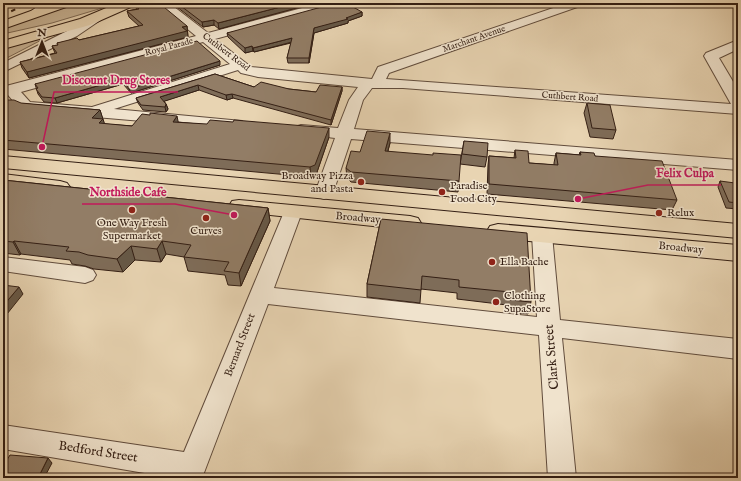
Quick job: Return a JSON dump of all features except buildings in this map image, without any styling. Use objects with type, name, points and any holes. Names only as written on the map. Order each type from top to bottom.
[{"type":"main road","points":[[3,25],[65,3]]},
{"type":"main road","points":[[3,45],[98,17],[125,5]]},
{"type":"main road","points":[[3,37],[55,25],[125,5]]},
{"type":"main road","points":[[3,21],[17,20]]},
{"type":"main road","name":"Broadway","points":[[3,162],[297,201],[317,214],[430,225]]},
{"type":"main road","points":[[3,180],[79,188]]},
{"type":"main road","points":[[317,214],[324,193]]},
{"type":"main road","name":"Broadway","points":[[216,203],[297,201],[324,193],[738,231]]},
{"type":"main road","points":[[677,225],[685,248]]},
{"type":"main road","name":"Broadway","points":[[478,229],[738,253]]},
{"type":"street","points":[[32,15],[50,3]]},
{"type":"street","name":"Cuthbert Road","points":[[162,3],[246,70],[258,74],[738,109]]},
{"type":"street","name":"Royal Parade","points":[[7,90],[334,3]]},
{"type":"street","name":"Marchant Avenue","points":[[324,193],[356,100],[369,82],[383,70],[579,3]]},
{"type":"street","points":[[3,68],[73,33],[98,17]]},
{"type":"street","points":[[738,44],[711,56],[738,103]]},
{"type":"street","points":[[7,90],[25,106],[88,112],[119,108],[240,65]]},
{"type":"street","points":[[119,108],[253,126]]},
{"type":"street","points":[[285,128],[738,165]]},
{"type":"street","name":"Bernard Street","points":[[190,472],[297,201]]},
{"type":"street","name":"Clark Street","points":[[542,235],[562,478]]},
{"type":"street","points":[[3,264],[85,274]]},
{"type":"street","points":[[260,295],[738,349]]},
{"type":"street","name":"Bedford Street","points":[[3,437],[190,472]]},
{"type":"shaded area","points":[[71,3],[119,3],[52,23],[3,34],[3,27]]},
{"type":"shaded area","points":[[51,35],[3,60],[3,48]]},
{"type":"railway","points":[[3,15],[29,3]]},
{"type":"place","name":"Discount Drug Stores","points":[[42,147]]},
{"type":"place","name":"Broadway Pizza and Pasta","points":[[361,182]]},
{"type":"place","name":"Paradise Food City","points":[[442,192]]},
{"type":"place","name":"Felix Culpa","points":[[578,199]]},
{"type":"place","name":"One Way Fresh Supermarket","points":[[132,210]]},
{"type":"place","name":"Relux","points":[[659,213]]},
{"type":"place","name":"Northside Cafe","points":[[234,215]]},
{"type":"place","name":"Curves","points":[[206,218]]},
{"type":"place","name":"Ella Bache","points":[[492,262]]},
{"type":"place","name":"Clothing SupaStore","points":[[496,302]]}]
